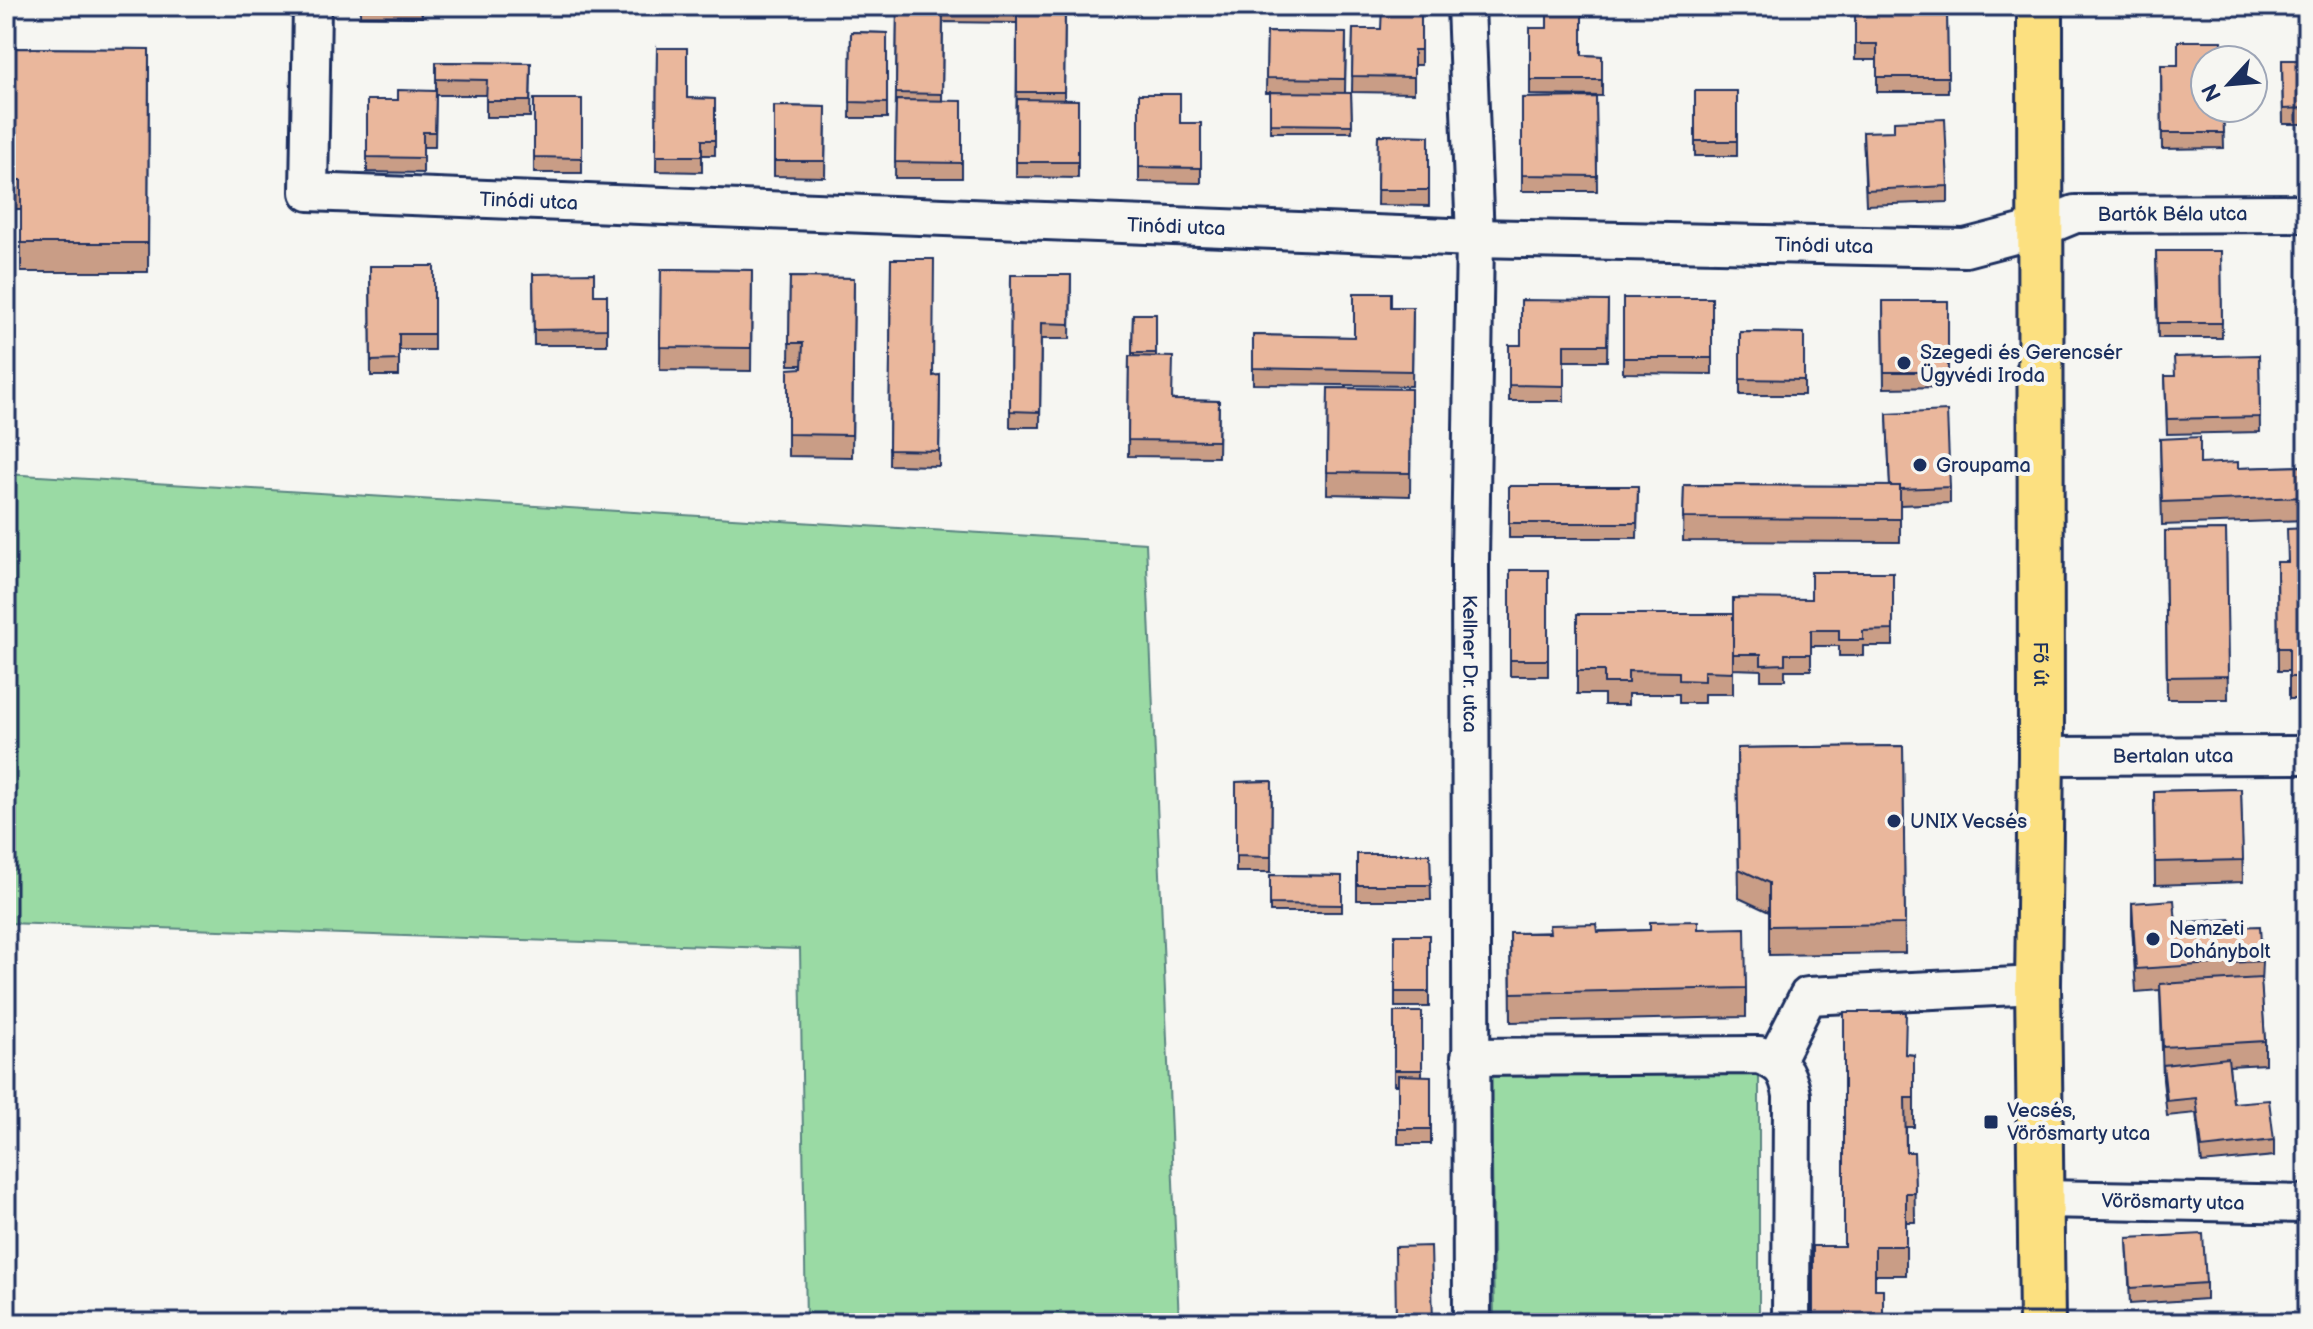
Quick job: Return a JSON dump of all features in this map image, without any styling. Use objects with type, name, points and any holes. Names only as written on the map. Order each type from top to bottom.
[{"type":"main road","name":"Fő út","points":[[2040,6],[2041,756],[2038,985],[2042,1323]]},
{"type":"street","name":"Tinódi utca","points":[[312,6],[309,192],[1475,238],[1965,248],[2041,228]]},
{"type":"street","name":"Kellner Dr. utca","points":[[1466,6],[1475,238],[1470,560],[1472,1323]]},
{"type":"street","name":"Bartók Béla utca","points":[[2041,228],[2075,214],[2307,213]]},
{"type":"street","name":"Bertalan utca","points":[[2041,756],[2307,755]]},
{"type":"street","points":[[1775,1061],[1808,996],[2038,985]]},
{"type":"street","points":[[1470,1057],[1759,1055],[1775,1061],[1783,1069],[1792,1095],[1791,1323]]},
{"type":"street","name":"Vörösmarty utca","points":[[2041,1199],[2307,1204]]},
{"type":"green space","points":[[6,474],[1146,543],[1179,1323],[806,1323],[800,949],[6,923]]},
{"type":"green space","points":[[1738,1067],[1759,1077],[1759,1323],[1494,1323],[1491,1070]]},
{"type":"building","points":[[897,6],[943,6],[942,94],[896,93]]},
{"type":"building","points":[[1017,6],[1065,6],[1064,92],[1017,92]]},
{"type":"building","points":[[1382,6],[1421,6],[1421,50],[1414,50],[1414,77],[1352,76],[1353,29],[1381,29]]},
{"type":"building","points":[[1547,10],[1582,10],[1582,55],[1602,56],[1602,80],[1530,80],[1530,28],[1547,28]]},
{"type":"building","points":[[1855,14],[1947,14],[1948,77],[1877,77],[1877,44],[1855,44]]},
{"type":"building","points":[[851,32],[887,33],[887,103],[850,102]]},
{"type":"building","points":[[1267,32],[1346,33],[1345,79],[1266,78]]},
{"type":"building","points":[[2178,41],[2222,41],[2222,44],[2189,44],[2189,124],[2224,124],[2224,133],[2162,133],[2161,65],[2178,65]]},
{"type":"building","points":[[6,48],[149,49],[148,243],[21,243],[21,180],[6,180]]},
{"type":"building","points":[[657,48],[687,48],[687,98],[715,99],[715,140],[702,140],[702,156],[656,156]]},
{"type":"building","points":[[2282,60],[2307,60],[2307,108],[2283,109]]},
{"type":"building","points":[[436,62],[531,63],[530,101],[486,101],[487,80],[436,79]]},
{"type":"building","points":[[398,90],[436,91],[435,132],[423,132],[423,158],[367,157],[367,100],[398,100]]},
{"type":"building","points":[[1695,91],[1737,91],[1737,141],[1695,141]]},
{"type":"building","points":[[1270,92],[1351,93],[1352,125],[1270,124]]},
{"type":"building","points":[[1139,94],[1180,94],[1180,123],[1201,123],[1201,168],[1139,167]]},
{"type":"building","points":[[1596,97],[1597,176],[1522,175],[1522,98]]},
{"type":"building","points":[[534,99],[582,99],[582,158],[534,157]]},
{"type":"building","points":[[1017,99],[1078,100],[1078,162],[1016,162]]},
{"type":"building","points":[[896,100],[962,101],[962,163],[895,162]]},
{"type":"building","points":[[774,106],[826,107],[825,161],[774,161]]},
{"type":"building","points":[[1945,119],[1948,186],[1866,190],[1863,132],[1894,131],[1894,121]]},
{"type":"building","points":[[1378,135],[1429,136],[1429,190],[1377,190]]},
{"type":"building","points":[[2156,251],[2221,251],[2222,323],[2158,323]]},
{"type":"building","points":[[891,259],[934,259],[933,376],[940,375],[939,451],[889,450]]},
{"type":"building","points":[[370,266],[434,266],[434,334],[399,334],[399,360],[371,361]]},
{"type":"building","points":[[661,269],[752,270],[751,348],[660,347]]},
{"type":"building","points":[[594,273],[594,295],[607,295],[607,329],[534,330],[533,274]]},
{"type":"building","points":[[1011,275],[1071,275],[1070,324],[1041,323],[1040,412],[1010,411]]},
{"type":"building","points":[[790,277],[854,278],[852,435],[788,434],[788,369],[802,368],[803,343],[789,343]]},
{"type":"building","points":[[1354,293],[1391,293],[1391,307],[1413,307],[1412,371],[1253,368],[1253,335],[1354,337]]},
{"type":"building","points":[[1623,298],[1712,298],[1712,358],[1623,358]]},
{"type":"building","points":[[1521,300],[1608,301],[1607,345],[1564,345],[1564,386],[1509,385],[1509,345],[1521,345]]},
{"type":"building","points":[[1883,301],[1948,301],[1948,372],[1884,372]]},
{"type":"building","points":[[1133,314],[1156,314],[1156,353],[1132,353]]},
{"type":"building","points":[[1740,332],[1804,333],[1804,380],[1740,379]]},
{"type":"building","points":[[2259,355],[2260,417],[2167,419],[2165,376],[2175,376],[2174,357]]},
{"type":"building","points":[[1129,356],[1173,357],[1172,400],[1219,401],[1218,441],[1128,440]]},
{"type":"building","points":[[1328,388],[1411,389],[1410,473],[1327,472]]},
{"type":"building","points":[[1947,411],[1950,487],[1900,489],[1900,486],[1890,486],[1887,414]]},
{"type":"building","points":[[2200,437],[2200,464],[2238,462],[2238,468],[2307,466],[2307,497],[2162,502],[2160,439]]},
{"type":"building","points":[[1684,485],[1900,486],[1900,519],[1683,518]]},
{"type":"building","points":[[1509,486],[1638,486],[1637,523],[1509,523]]},
{"type":"building","points":[[2307,528],[2307,677],[2289,677],[2289,648],[2278,648],[2277,562],[2288,562],[2287,529]]},
{"type":"building","points":[[2226,530],[2228,676],[2167,677],[2165,531]]},
{"type":"building","points":[[1510,570],[1548,570],[1548,660],[1510,660]]},
{"type":"building","points":[[1811,572],[1893,572],[1893,630],[1863,631],[1863,640],[1839,640],[1839,630],[1811,630],[1811,654],[1785,654],[1785,664],[1761,665],[1761,654],[1733,654],[1733,598],[1811,599]]},
{"type":"building","points":[[1577,614],[1733,614],[1733,672],[1704,671],[1704,681],[1679,680],[1679,672],[1628,671],[1628,683],[1604,683],[1604,671],[1577,671]]},
{"type":"building","points":[[1903,746],[1905,924],[1769,926],[1769,883],[1739,869],[1737,748]]},
{"type":"building","points":[[1272,781],[1271,857],[1236,856],[1236,782]]},
{"type":"building","points":[[2241,789],[2243,860],[2155,862],[2154,791]]},
{"type":"building","points":[[1357,854],[1430,854],[1431,885],[1357,885]]},
{"type":"building","points":[[1270,875],[1342,876],[1342,905],[1270,904]]},
{"type":"building","points":[[2174,900],[2176,923],[2231,919],[2232,927],[2260,926],[2262,961],[2136,969],[2132,903]]},
{"type":"building","points":[[1698,921],[1698,929],[1745,928],[1746,988],[1511,993],[1510,933],[1550,933],[1549,925],[1596,924],[1597,932],[1650,930],[1650,922]]},
{"type":"building","points":[[1395,935],[1429,935],[1429,992],[1395,992]]},
{"type":"building","points":[[2261,978],[2265,1041],[2163,1047],[2160,984]]},
{"type":"building","points":[[1394,1012],[1422,1012],[1422,1070],[1394,1070]]},
{"type":"building","points":[[1844,1012],[1906,1012],[1905,1054],[1914,1055],[1914,1098],[1905,1098],[1906,1152],[1914,1152],[1915,1193],[1906,1193],[1906,1246],[1875,1246],[1875,1289],[1883,1289],[1883,1323],[1813,1323],[1813,1246],[1844,1246]]},
{"type":"building","points":[[2228,1058],[2233,1103],[2269,1100],[2274,1140],[2202,1148],[2196,1098],[2167,1101],[2163,1065]]},
{"type":"building","points":[[1398,1075],[1431,1076],[1431,1129],[1398,1129]]},
{"type":"building","points":[[2203,1234],[2206,1283],[2130,1288],[2127,1238]]},
{"type":"building","points":[[1431,1246],[1433,1323],[1396,1323],[1395,1247]]},
{"type":"place","name":"Szegedi és Gerencsér Ügyvédi Iroda","points":[[1904,363]]},
{"type":"place","name":"Groupama","points":[[1920,465]]},
{"type":"place","name":"UNIX Vecsés","points":[[1894,821]]},
{"type":"place","name":"Nemzeti Dohánybolt","points":[[2153,939]]},
{"type":"place","name":"Vecsés, Vörösmarty utca","points":[[1991,1122]]}]
